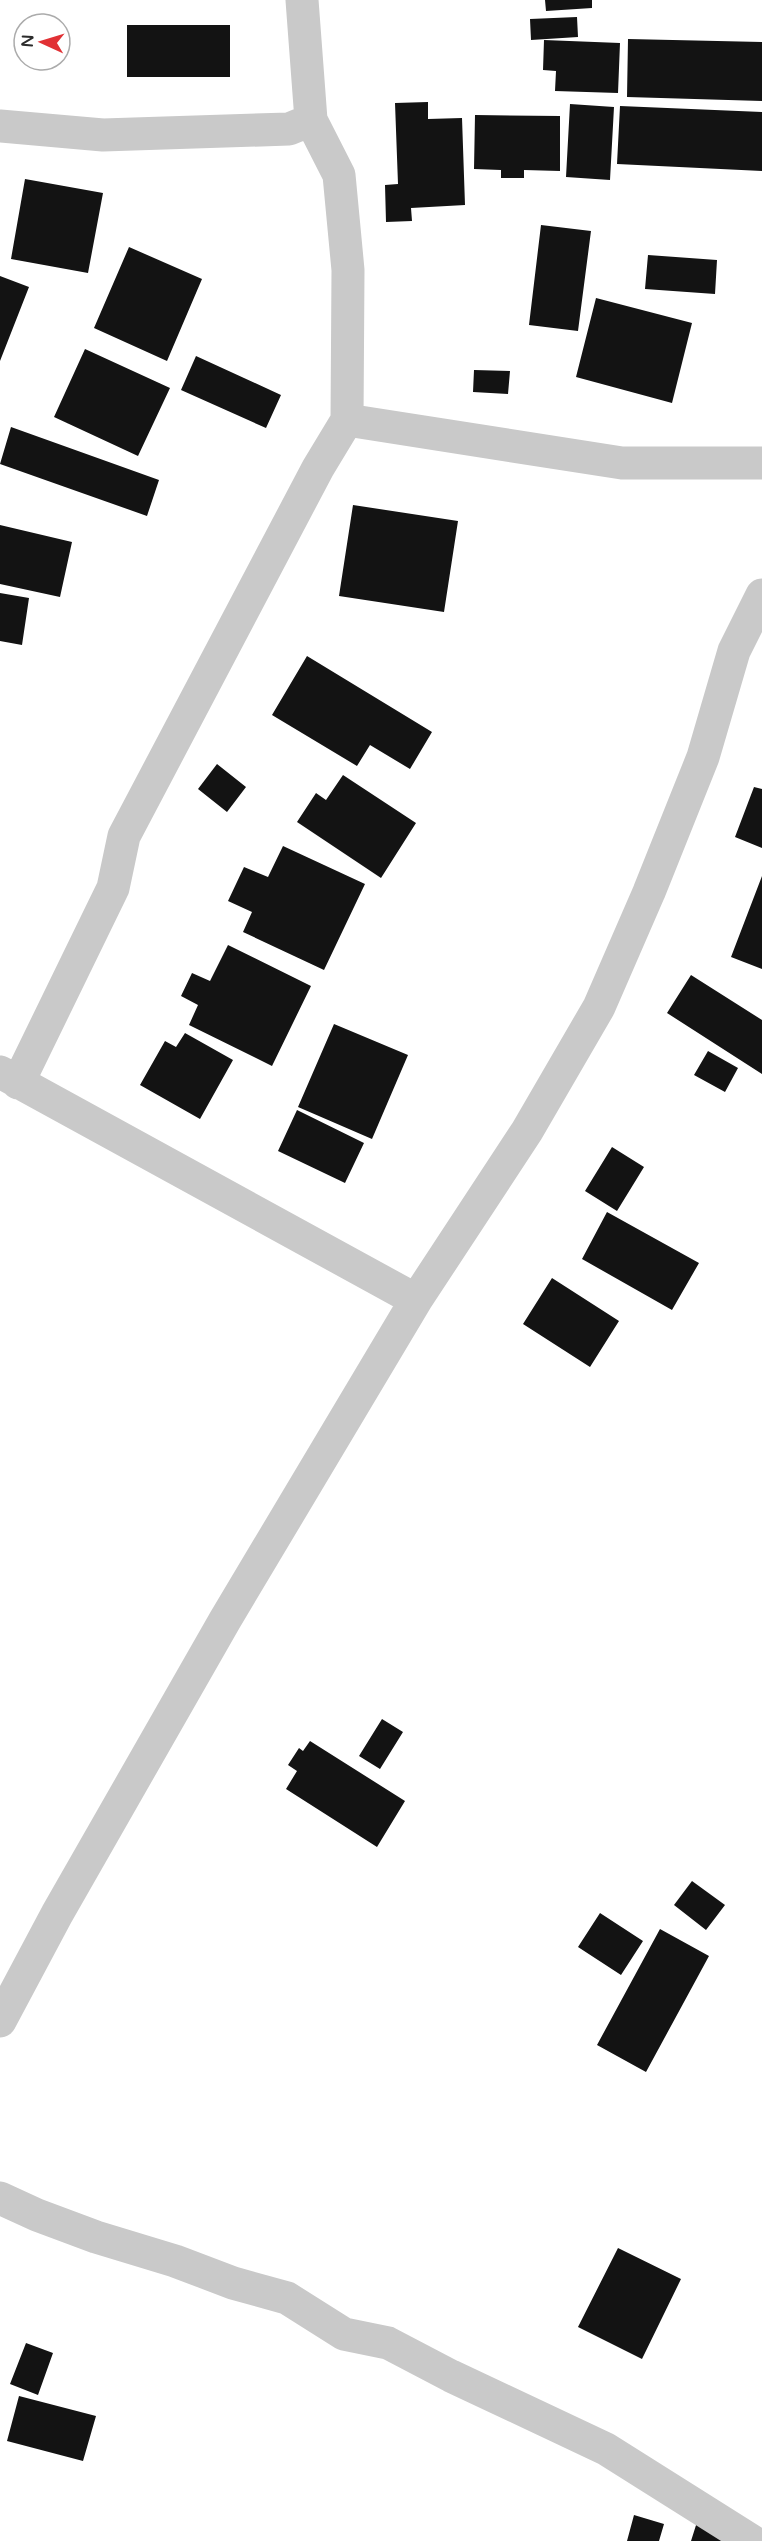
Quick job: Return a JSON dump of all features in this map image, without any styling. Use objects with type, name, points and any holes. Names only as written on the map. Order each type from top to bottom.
[{"type":"street","points":[[302,0],[311,120],[339,175],[348,270],[347,420],[318,468],[124,836],[113,888],[9,1078],[416,1300]]},
{"type":"street","points":[[0,126],[103,135],[289,129],[311,120]]},
{"type":"street","points":[[347,420],[622,463],[762,463]]},
{"type":"street","points":[[0,2022],[57,1914],[225,1620],[416,1300],[526,1131],[599,1007],[649,892],[703,757],[734,651],[762,595]]},
{"type":"street","points":[[0,2198],[37,2216],[96,2237],[176,2261],[232,2283],[287,2298],[344,2334],[388,2343],[451,2376],[606,2449],[752,2541]]},
{"type":"building","points":[[545,0],[592,0],[592,8],[546,11]]},
{"type":"building","points":[[577,17],[578,37],[531,40],[530,19]]},
{"type":"building","points":[[127,25],[230,25],[230,77],[127,77]]},
{"type":"building","points":[[628,39],[762,42],[762,101],[627,97]]},
{"type":"building","points":[[544,40],[620,43],[618,93],[555,91],[556,71],[543,70]]},
{"type":"building","points":[[428,102],[428,119],[462,118],[465,205],[411,208],[412,221],[386,222],[385,185],[398,184],[395,103]]},
{"type":"building","points":[[570,104],[614,107],[610,180],[566,177]]},
{"type":"building","points":[[620,106],[762,112],[762,171],[617,164]]},
{"type":"building","points":[[475,115],[560,116],[560,171],[524,170],[524,178],[501,178],[501,170],[474,169]]},
{"type":"building","points":[[25,179],[103,193],[88,273],[11,259]]},
{"type":"building","points":[[541,225],[591,231],[578,331],[529,325]]},
{"type":"building","points":[[129,247],[202,279],[167,361],[94,328]]},
{"type":"building","points":[[648,255],[717,260],[715,294],[645,289]]},
{"type":"building","points":[[0,276],[29,287],[0,361]]},
{"type":"building","points":[[596,298],[692,323],[672,403],[576,377]]},
{"type":"building","points":[[85,349],[170,388],[138,456],[54,417]]},
{"type":"building","points":[[196,356],[281,395],[266,428],[181,390]]},
{"type":"building","points":[[474,370],[510,371],[508,394],[473,392]]},
{"type":"building","points":[[11,427],[159,480],[147,516],[0,464]]},
{"type":"building","points":[[353,505],[458,521],[444,612],[339,596]]},
{"type":"building","points":[[0,525],[72,542],[60,597],[0,584]]},
{"type":"building","points":[[0,593],[29,598],[22,645],[0,641]]},
{"type":"building","points":[[307,656],[432,732],[410,769],[370,745],[357,766],[272,715]]},
{"type":"building","points":[[217,764],[246,787],[227,812],[198,789]]},
{"type":"building","points":[[343,775],[416,823],[381,878],[297,822],[316,793],[326,800]]},
{"type":"building","points":[[754,787],[762,789],[762,848],[735,837]]},
{"type":"building","points":[[283,846],[365,884],[324,970],[243,932],[252,912],[228,901],[244,867],[268,877]]},
{"type":"building","points":[[762,876],[762,969],[731,957]]},
{"type":"building","points":[[228,945],[311,986],[272,1066],[189,1025],[198,1005],[181,996],[192,973],[210,981]]},
{"type":"building","points":[[691,975],[762,1020],[762,1074],[667,1013]]},
{"type":"building","points":[[334,1024],[408,1055],[372,1139],[298,1107]]},
{"type":"building","points":[[185,1033],[233,1060],[200,1119],[140,1085],[165,1041],[176,1047]]},
{"type":"building","points":[[708,1051],[738,1068],[725,1092],[694,1075]]},
{"type":"building","points":[[297,1110],[364,1143],[345,1183],[278,1151]]},
{"type":"building","points":[[612,1147],[644,1167],[617,1211],[585,1191]]},
{"type":"building","points":[[607,1212],[699,1263],[672,1310],[582,1259]]},
{"type":"building","points":[[552,1278],[619,1321],[590,1367],[523,1324]]},
{"type":"building","points":[[382,1719],[403,1732],[380,1769],[359,1756]]},
{"type":"building","points":[[310,1741],[405,1801],[377,1847],[286,1789],[297,1771],[288,1765],[299,1748],[303,1751]]},
{"type":"building","points":[[692,1881],[725,1905],[706,1930],[674,1905]]},
{"type":"building","points":[[600,1913],[643,1941],[621,1975],[578,1947]]},
{"type":"building","points":[[660,1929],[709,1956],[646,2072],[597,2045]]},
{"type":"building","points":[[618,2248],[681,2279],[642,2359],[578,2327]]},
{"type":"building","points":[[26,2343],[53,2353],[38,2395],[10,2384]]},
{"type":"building","points":[[19,2396],[96,2416],[83,2461],[7,2441]]},
{"type":"building","points":[[634,2515],[664,2524],[659,2541],[627,2541]]},
{"type":"building","points":[[697,2522],[746,2541],[691,2541]]}]
